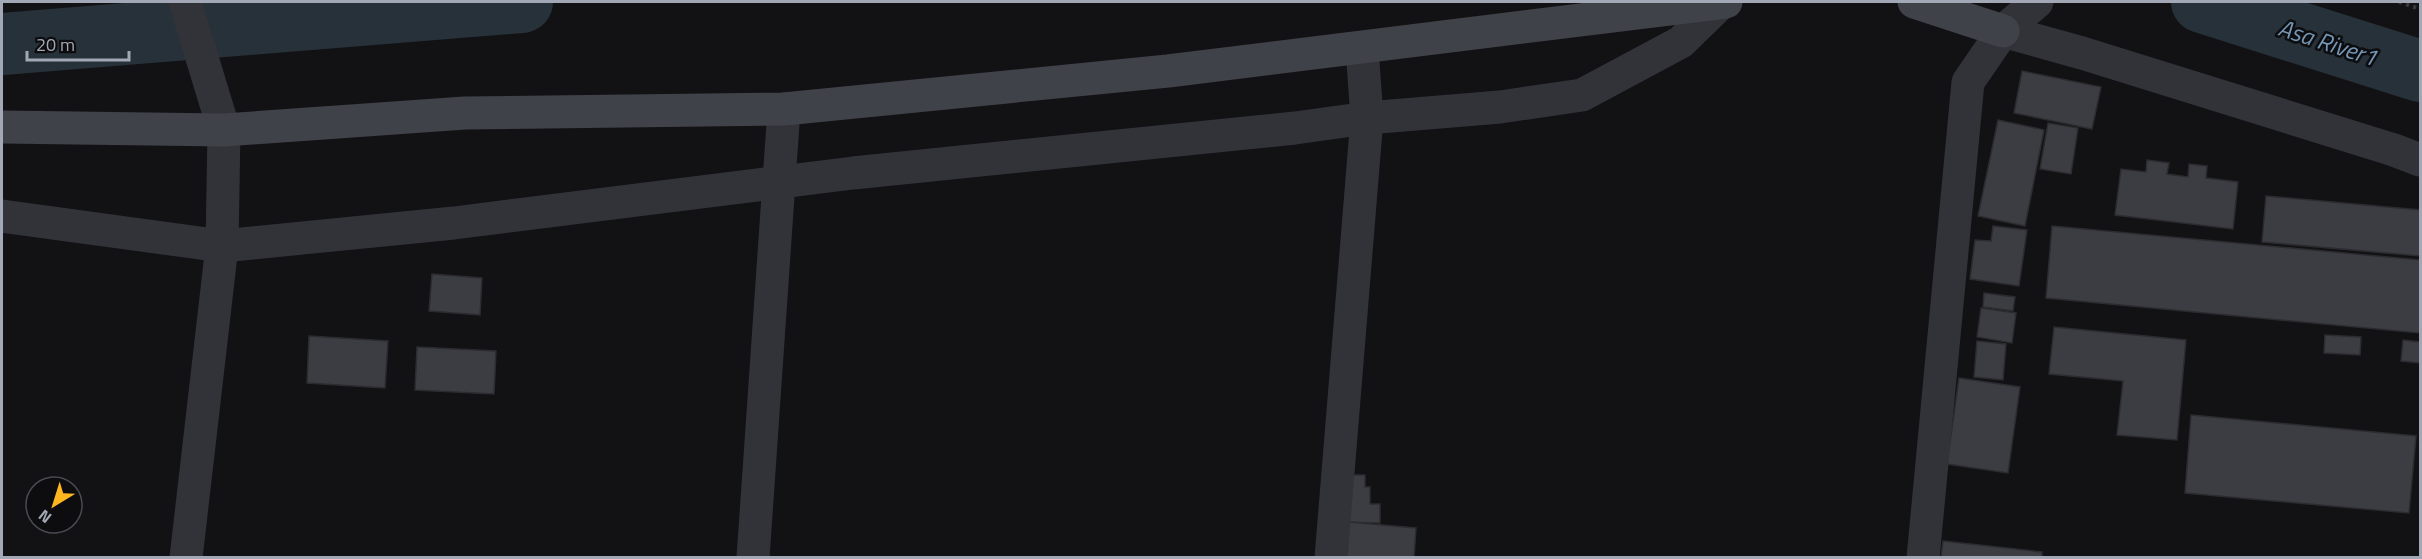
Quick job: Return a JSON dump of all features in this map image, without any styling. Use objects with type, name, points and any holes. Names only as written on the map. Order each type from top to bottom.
[{"type":"street","points":[[185,2],[224,130],[222,246],[186,558]]},
{"type":"street","points":[[2,127],[224,130],[465,113],[784,109],[1168,71],[1724,2]]},
{"type":"street","points":[[2,216],[222,246],[454,223],[853,173],[1295,128],[1367,118],[1500,107],[1582,95],[1682,42],[1724,2]]},
{"type":"street","points":[[1914,2],[2421,160]]},
{"type":"street","points":[[1923,558],[1968,82],[2003,31],[2037,2]]},
{"type":"street","points":[[1331,558],[1367,118],[1362,48]]},
{"type":"street","points":[[753,558],[784,109]]},
{"type":"path","points":[[2399,2],[2421,9]]},
{"type":"building","points":[[2022,71],[2101,87],[2092,129],[2014,113]]},
{"type":"building","points":[[1998,120],[2044,130],[2025,226],[1978,216]]},
{"type":"building","points":[[2048,123],[2078,128],[2071,174],[2040,169]]},
{"type":"building","points":[[2147,160],[2169,163],[2167,174],[2188,177],[2189,164],[2207,166],[2206,178],[2238,182],[2233,229],[2115,215],[2121,169],[2146,172]]},
{"type":"building","points":[[2266,196],[2420,210],[2420,256],[2262,242]]},
{"type":"building","points":[[1993,226],[2027,230],[2019,286],[1970,279],[1975,240],[1991,241]]},
{"type":"building","points":[[2052,226],[2420,260],[2420,333],[2046,298]]},
{"type":"building","points":[[432,274],[482,278],[480,315],[429,311]]},
{"type":"building","points":[[1984,293],[2015,297],[2013,311],[1983,307]]},
{"type":"building","points":[[1981,308],[2016,313],[2012,343],[1977,337]]},
{"type":"building","points":[[2054,327],[2186,340],[2177,440],[2117,435],[2123,381],[2049,374]]},
{"type":"building","points":[[2325,335],[2361,337],[2360,355],[2324,353]]},
{"type":"building","points":[[309,336],[388,341],[385,388],[307,383]]},
{"type":"building","points":[[2403,340],[2420,342],[2420,363],[2401,361]]},
{"type":"building","points":[[1977,341],[2006,344],[2003,380],[1974,377]]},
{"type":"building","points":[[417,347],[496,351],[494,394],[415,390]]},
{"type":"building","points":[[1959,378],[2020,387],[2008,473],[1947,464]]},
{"type":"building","points":[[2191,415],[2416,436],[2409,513],[2185,493]]},
{"type":"building","points":[[1349,475],[1365,475],[1365,487],[1370,487],[1370,504],[1380,504],[1380,523],[1341,522]]},
{"type":"building","points":[[1349,522],[1416,528],[1414,558],[1346,558]]},
{"type":"building","points":[[1943,541],[2042,552],[2042,558],[1941,558]]},
{"type":"waterway","name":"Asa River1","points":[[2,44],[522,2]]},
{"type":"waterway","name":"Asa River1","points":[[2202,2],[2420,71]]}]
